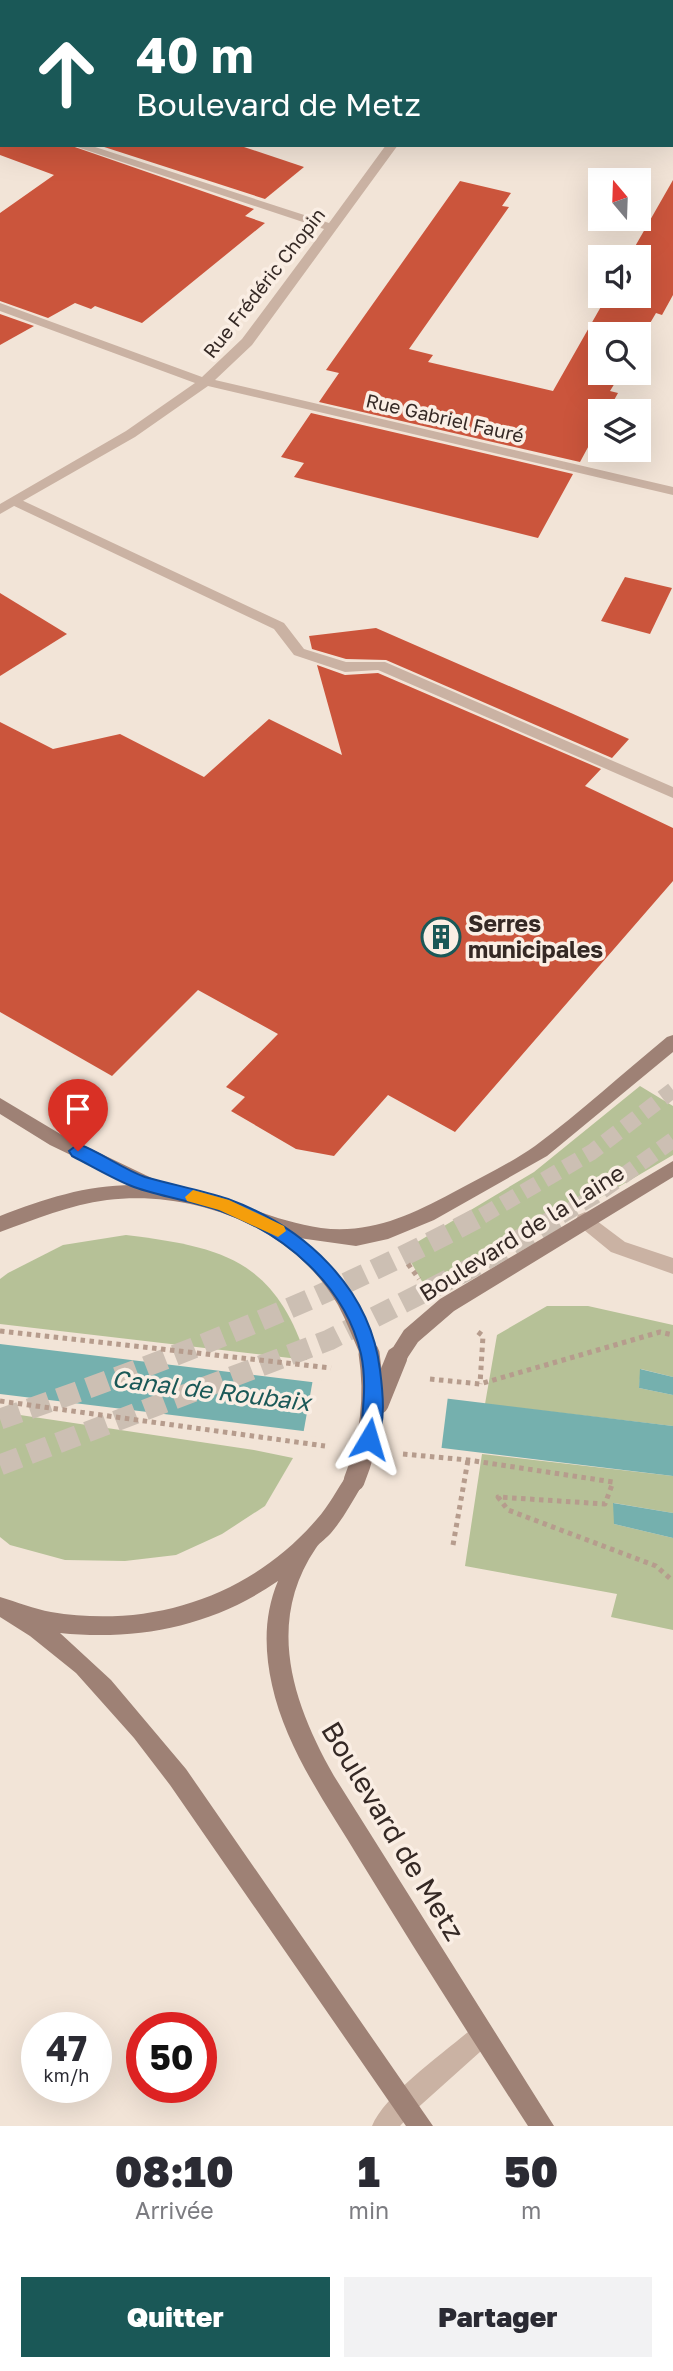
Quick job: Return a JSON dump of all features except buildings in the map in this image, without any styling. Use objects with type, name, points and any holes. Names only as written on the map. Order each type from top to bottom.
[{"type":"main road","points":[[266,1223],[335,1237],[356,1237],[388,1231],[469,1194],[541,1151],[673,1042]]},
{"type":"main road","points":[[0,1105],[99,1162],[138,1181],[223,1205],[266,1223],[302,1247],[332,1278],[355,1313],[369,1353],[374,1395],[372,1424],[354,1481],[329,1521],[307,1546],[249,1590],[193,1614],[163,1622],[86,1627],[41,1621],[6,1610]]},
{"type":"main road","name":"Boulevard de la Laine","points":[[372,1424],[397,1357],[411,1336],[447,1305],[673,1168]]},
{"type":"main road","points":[[0,1224],[47,1204],[80,1196],[145,1191],[177,1194]]},
{"type":"main road","name":"Boulevard de Metz","points":[[307,1546],[288,1576],[276,1616],[277,1659],[282,1686],[297,1729],[349,1821],[542,2126]]},
{"type":"main road","points":[[6,1610],[40,1628],[85,1668],[135,1721],[178,1777],[421,2126]]},
{"type":"street","points":[[83,147],[332,228]]},
{"type":"street","name":"Rue Frédéric Chopin","points":[[0,510],[208,382],[247,342],[391,147]]},
{"type":"street","name":"Rue Gabriel Fauré","points":[[0,306],[173,373],[673,491]]},
{"type":"street","points":[[15,501],[279,626],[299,652],[345,667],[380,665],[673,793]]},
{"type":"street","points":[[585,1220],[618,1247],[673,1266]]},
{"type":"street","points":[[384,2126],[404,2103],[482,2035]]},
{"type":"path","points":[[388,1231],[416,1277],[447,1305]]},
{"type":"path","points":[[0,1331],[343,1369]]},
{"type":"path","points":[[425,1378],[480,1384],[660,1332],[673,1335]]},
{"type":"path","points":[[480,1384],[483,1336]]},
{"type":"path","points":[[0,1401],[334,1447]]},
{"type":"path","points":[[401,1453],[468,1460],[614,1482],[605,1504],[498,1497],[509,1510],[656,1566],[673,1581]]},
{"type":"path","points":[[453,1545],[468,1460]]},
{"type":"green space","points":[[640,1086],[673,1106],[673,1155],[431,1297],[404,1250],[534,1172]]},
{"type":"green space","points":[[126,1235],[191,1246],[217,1253],[241,1264],[261,1280],[279,1300],[294,1326],[307,1360],[0,1324],[0,1279],[8,1273],[63,1245]]},
{"type":"green space","points":[[547,1306],[588,1306],[673,1325],[673,1377],[641,1369],[639,1388],[673,1395],[673,1426],[485,1404],[497,1335]]},
{"type":"green space","points":[[0,1412],[293,1458],[265,1506],[222,1534],[176,1555],[125,1561],[65,1560],[10,1545],[0,1537]]},
{"type":"green space","points":[[482,1454],[673,1476],[673,1513],[614,1503],[614,1524],[673,1538],[673,1630],[611,1617],[617,1594],[465,1566]]},
{"type":"water","name":"Canal de Roubaix","points":[[0,1344],[673,1426],[673,1476],[0,1394]]},
{"type":"water","points":[[640,1369],[673,1377],[673,1395],[639,1388]]},
{"type":"water","points":[[613,1503],[673,1513],[673,1538],[614,1524]]},
{"type":"pier","points":[[313,1379],[448,1396],[441,1452],[303,1435]]},
{"type":"tunnel","points":[[482,1216],[592,1152],[673,1090]]},
{"type":"tunnel","points":[[561,1216],[595,1196],[673,1140]]},
{"type":"tunnel","points":[[0,1419],[124,1375],[247,1326],[367,1273],[485,1214]]},
{"type":"tunnel","points":[[0,1465],[329,1340],[466,1271],[564,1214]]},
{"type":"slow traffic","points":[[193,1197],[252,1216],[278,1231]]},
{"type":"place","name":"Serres municipales","points":[[441,937]]},
{"type":"route","points":[[78,1151],[138,1181],[252,1216],[291,1239],[313,1257],[341,1290],[361,1326],[372,1367],[374,1395],[369,1439]]}]
